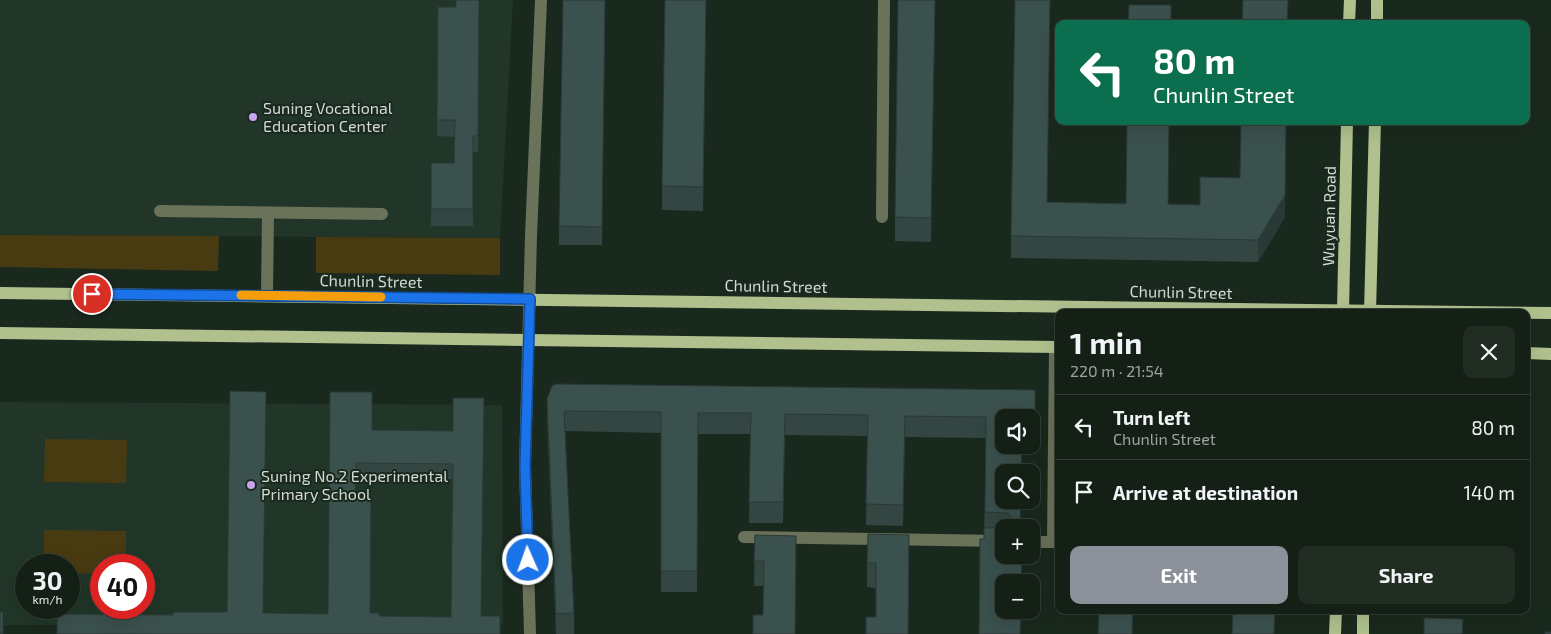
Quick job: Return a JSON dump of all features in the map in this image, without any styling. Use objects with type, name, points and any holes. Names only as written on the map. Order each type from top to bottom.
[{"type":"main road","points":[[1349,20],[1350,0]]},
{"type":"main road","points":[[1377,0],[1377,20]]},
{"type":"main road","name":"Wuyuan Road","points":[[1343,309],[1347,125]]},
{"type":"main road","points":[[1370,309],[1375,125]]},
{"type":"main road","name":"Chunlin Street","points":[[0,292],[1208,309]]},
{"type":"main road","name":"Chunlin Street","points":[[1530,313],[1551,313]]},
{"type":"main road","points":[[0,333],[1055,347]]},
{"type":"main road","points":[[1530,353],[1551,354]]},
{"type":"main road","points":[[1335,634],[1336,614]]},
{"type":"main road","points":[[1363,614],[1363,634]]},
{"type":"street","points":[[530,634],[525,466],[531,236],[541,0]]},
{"type":"street","points":[[882,217],[884,0]]},
{"type":"street","points":[[160,211],[382,214]]},
{"type":"street","points":[[267,296],[268,213]]},
{"type":"street","points":[[744,537],[995,541]]},
{"type":"street","points":[[1040,542],[1055,542]]},
{"type":"shaded area","name":"Suning Vocational Education Center","points":[[0,0],[513,0],[500,238],[0,235]]},
{"type":"shaded area","points":[[0,235],[219,236],[218,271],[0,267]]},
{"type":"shaded area","points":[[316,237],[500,238],[500,275],[316,273]]},
{"type":"shaded area","name":"Suning No.2 Experimental Primary School","points":[[0,402],[502,405],[503,625],[0,625]]},
{"type":"shaded area","points":[[45,439],[127,440],[126,483],[44,482]]},
{"type":"shaded area","points":[[44,530],[126,531],[126,554],[90,554],[90,574],[80,573],[80,554],[44,554]]},
{"type":"building","points":[[456,0],[479,0],[478,136],[473,136],[473,209],[431,209],[431,163],[454,163],[455,120],[437,120],[438,7],[456,7]]},
{"type":"building","points":[[563,0],[605,0],[602,227],[559,226]]},
{"type":"building","points":[[665,0],[706,0],[703,187],[662,186]]},
{"type":"building","points":[[898,0],[935,0],[931,218],[895,217]]},
{"type":"building","points":[[1015,0],[1050,0],[1047,202],[1126,204],[1127,125],[1169,125],[1168,204],[1200,205],[1200,177],[1240,178],[1241,125],[1286,125],[1285,195],[1258,240],[1011,236]]},
{"type":"building","points":[[1243,0],[1288,0],[1287,20],[1242,20]]},
{"type":"building","points":[[1129,5],[1171,5],[1171,20],[1128,20]]},
{"type":"building","points":[[556,384],[1035,390],[1035,409],[995,409],[995,454],[1022,454],[1021,464],[995,464],[995,509],[1021,509],[1020,519],[1012,519],[1008,513],[985,512],[986,417],[905,416],[903,505],[866,504],[868,415],[785,414],[783,502],[749,502],[751,413],[698,413],[697,571],[661,571],[661,412],[564,411],[574,613],[556,614],[547,399],[552,386]]},
{"type":"building","points":[[230,391],[266,392],[263,613],[328,614],[330,392],[372,392],[372,430],[453,431],[453,398],[484,398],[481,616],[500,616],[500,634],[57,634],[57,619],[80,619],[80,614],[90,614],[90,619],[155,619],[155,615],[173,615],[173,612],[227,612]],"holes":[[[356,463],[453,464],[451,617],[379,616],[379,613],[370,613],[371,497],[355,497]]]},
{"type":"building","points":[[984,528],[995,528],[995,564],[1022,564],[1021,574],[995,574],[995,619],[1021,619],[1020,634],[979,634],[980,539],[984,539]]},
{"type":"building","points":[[868,534],[909,535],[908,634],[866,634],[866,617],[876,617],[876,563],[867,563]]},
{"type":"building","points":[[755,535],[796,536],[795,634],[753,634],[753,615],[763,615],[764,561],[754,561]]},
{"type":"building","points":[[0,612],[3,612],[3,634],[0,634]]},
{"type":"building","points":[[1099,614],[1133,614],[1132,634],[1098,634]]},
{"type":"building","points":[[1233,614],[1275,614],[1274,634],[1232,634]]},
{"type":"building","points":[[1424,618],[1463,619],[1462,634],[1424,634]]},
{"type":"slow traffic","points":[[241,295],[381,297]]},
{"type":"place","name":"Suning Vocational Education Center","points":[[253,117]]},
{"type":"place","name":"Suning No.2 Experimental Primary School","points":[[251,485]]},
{"type":"route","points":[[92,294],[530,299],[525,466],[528,560]]}]
